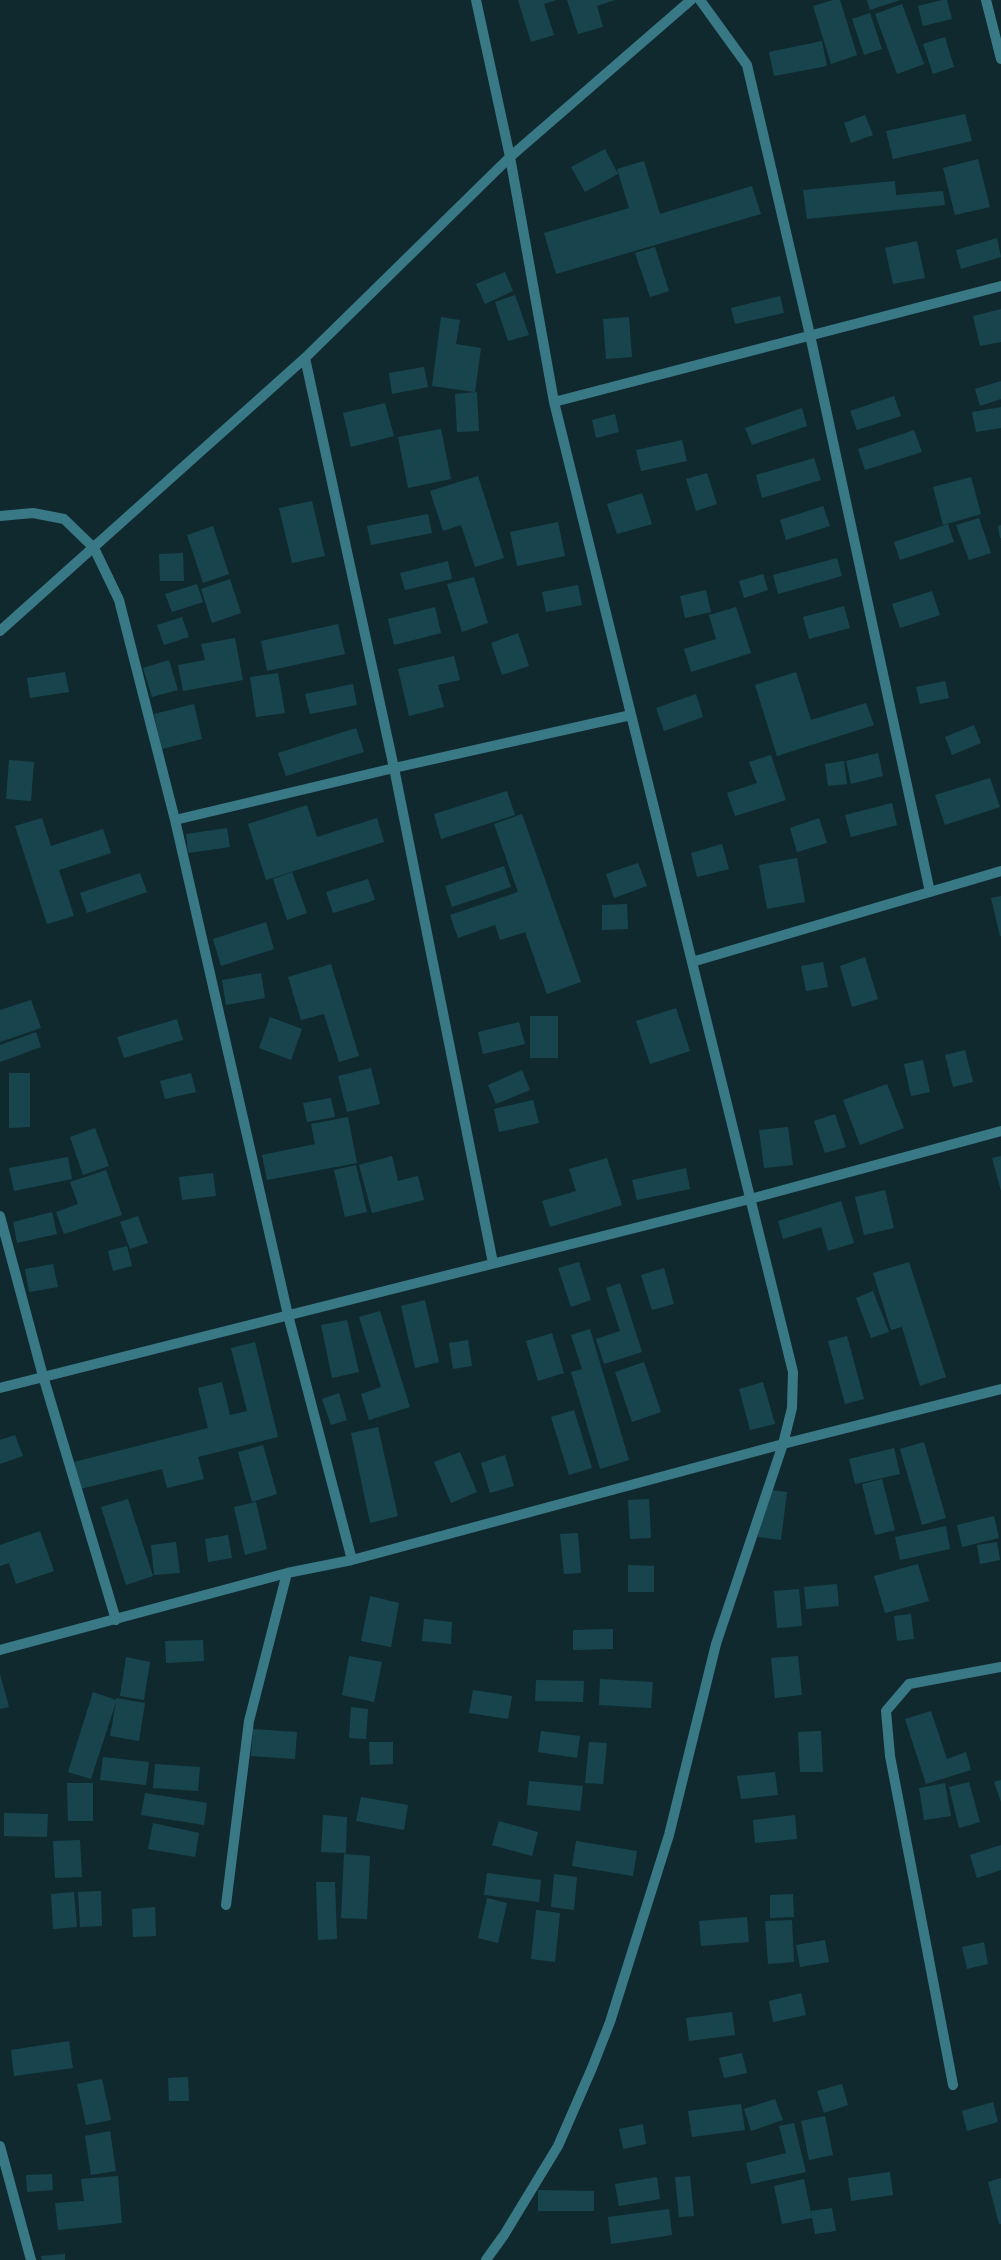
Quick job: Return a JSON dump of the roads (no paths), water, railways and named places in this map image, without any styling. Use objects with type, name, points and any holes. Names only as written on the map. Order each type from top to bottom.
[{"type":"street","points":[[476,0],[510,157],[554,402],[793,1372],[792,1408],[783,1444],[716,1644],[669,1835],[610,2022],[558,2146],[504,2235],[486,2260]]},
{"type":"street","points":[[0,632],[305,358],[510,157],[691,0]]},
{"type":"street","points":[[700,0],[748,65],[810,335],[930,892]]},
{"type":"street","points":[[986,0],[1001,59]]},
{"type":"street","points":[[554,402],[1001,286]]},
{"type":"street","points":[[305,358],[394,768],[493,1263]]},
{"type":"street","points":[[0,516],[33,513],[64,518],[94,548],[119,600],[176,820],[288,1315],[352,1560]]},
{"type":"street","points":[[176,820],[394,768],[631,715]]},
{"type":"street","points":[[692,962],[1001,871]]},
{"type":"street","points":[[0,1388],[750,1199],[1001,1131]]},
{"type":"street","points":[[0,1216],[43,1376],[116,1620]]},
{"type":"street","points":[[0,1650],[287,1573],[352,1560],[783,1444],[1001,1389]]},
{"type":"street","points":[[226,1905],[249,1721],[287,1573]]},
{"type":"street","points":[[953,2085],[890,1756],[886,1711],[909,1684],[1001,1667]]},
{"type":"street","points":[[0,2146],[31,2260]]}]
